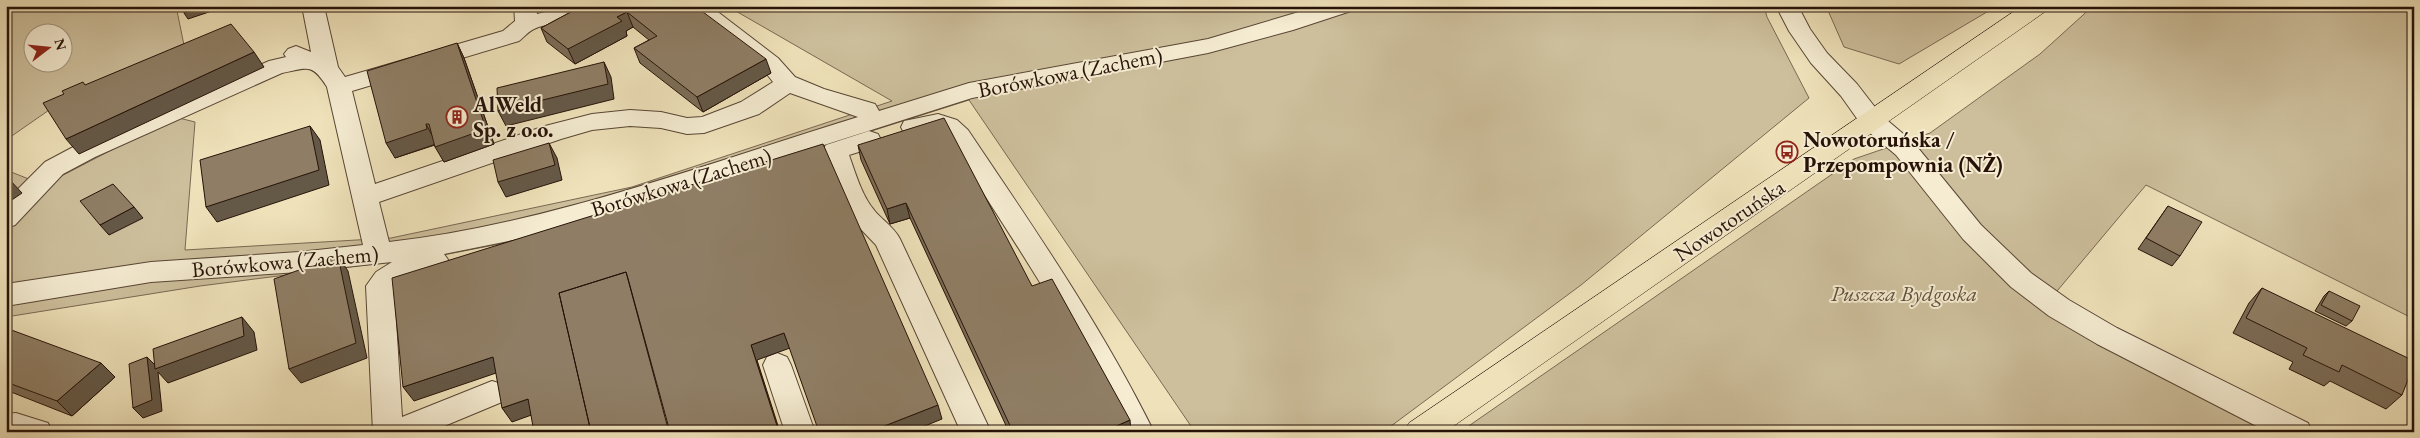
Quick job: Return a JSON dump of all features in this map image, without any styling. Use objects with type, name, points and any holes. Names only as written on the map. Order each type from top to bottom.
[{"type":"main road","name":"Nowotoruńska","points":[[1420,432],[2038,6]]},
{"type":"street","points":[[313,6],[319,64]]},
{"type":"street","points":[[339,87],[511,36],[526,14],[578,12],[589,6]]},
{"type":"street","points":[[695,6],[770,62],[787,83],[816,95],[866,110],[873,122]]},
{"type":"street","name":"Borówkowa (Zachem)","points":[[6,295],[151,272],[299,262],[423,248],[548,223],[969,91],[1045,75],[1208,46],[1285,25],[1343,6]]},
{"type":"street","points":[[1787,6],[1800,31],[1819,58],[1849,90],[1872,121],[1905,149],[1972,232],[2004,265],[2039,294],[2107,336],[2297,432]]},
{"type":"street","points":[[267,59],[276,54],[296,54],[319,64],[339,87],[378,253]]},
{"type":"street","points":[[6,218],[54,168],[78,155],[277,66],[319,64]]},
{"type":"street","points":[[365,197],[554,132],[592,122],[630,118],[661,120],[687,126],[704,125],[750,108],[774,95],[787,83]]},
{"type":"street","points":[[388,432],[380,286],[386,276],[408,265],[532,244],[675,203],[835,151],[940,121],[949,124],[959,136],[1060,289],[1104,363],[1139,432]]},
{"type":"street","points":[[835,151],[842,172],[862,214],[887,238],[968,429]]},
{"type":"street","points":[[777,365],[800,432]]},
{"type":"street","points":[[394,432],[492,394]]},
{"type":"street","points":[[6,428],[16,426],[37,432]]},
{"type":"green space","points":[[6,6],[176,6],[185,50],[52,108],[6,140]]},
{"type":"green space","points":[[727,6],[1764,6],[1767,17],[1809,98],[1581,285],[1383,432],[1195,432],[969,100],[541,236],[443,255],[200,286],[6,317],[6,170],[44,185],[175,117],[195,122],[185,250],[391,238],[632,187],[892,101]]},
{"type":"green space","points":[[1826,6],[1997,6],[1899,64],[1844,47]]},
{"type":"green space","name":"Puszcza Bydgoska","points":[[2093,6],[2414,6],[2414,319],[2146,185],[2042,309],[2277,432],[1460,432],[1854,159],[1930,133],[2040,54]]},
{"type":"building","points":[[182,6],[206,6],[184,13]]},
{"type":"building","points":[[582,6],[695,6],[766,59],[697,97],[634,48],[657,36],[627,12],[617,17],[622,21],[568,49],[541,28]]},
{"type":"building","points":[[231,24],[254,52],[66,139],[43,103],[64,94],[62,91],[83,82],[85,85]]},
{"type":"building","points":[[457,43],[486,129],[435,147],[429,124],[426,124],[427,129],[386,143],[367,71]]},
{"type":"building","points":[[604,62],[608,84],[498,111],[497,88]]},
{"type":"building","points":[[944,118],[1032,286],[1052,279],[1130,420],[1103,432],[1013,432],[906,203],[887,209],[858,145]]},
{"type":"building","points":[[310,126],[319,170],[206,207],[200,160]]},
{"type":"building","points":[[549,143],[555,165],[498,182],[493,160]]},
{"type":"building","points":[[823,144],[938,405],[869,432],[819,432],[784,333],[751,345],[779,432],[670,432],[626,272],[559,293],[591,432],[534,432],[528,399],[502,408],[493,357],[403,387],[392,278]]},
{"type":"building","points":[[113,184],[134,207],[100,225],[80,201]]},
{"type":"building","points":[[2168,206],[2202,222],[2180,256],[2146,238]]},
{"type":"building","points":[[338,256],[356,343],[289,369],[274,279]]},
{"type":"building","points":[[626,272],[669,432],[591,432],[559,293]]},
{"type":"building","points":[[2262,288],[2414,361],[2402,395],[2342,365],[2339,372],[2303,355],[2307,348],[2246,318]]},
{"type":"building","points":[[2329,291],[2360,306],[2352,321],[2321,305]]},
{"type":"building","points":[[242,317],[244,336],[155,369],[153,349]]},
{"type":"building","points":[[6,328],[101,363],[57,401],[6,382]]},
{"type":"building","points":[[147,357],[152,400],[133,408],[129,364]]},
{"type":"place","name":"AlWeld Sp. z o.o.","points":[[457,117]]},
{"type":"place","name":"Nowotoruńska / Przepompownia (NŻ)","points":[[1787,152]]}]
